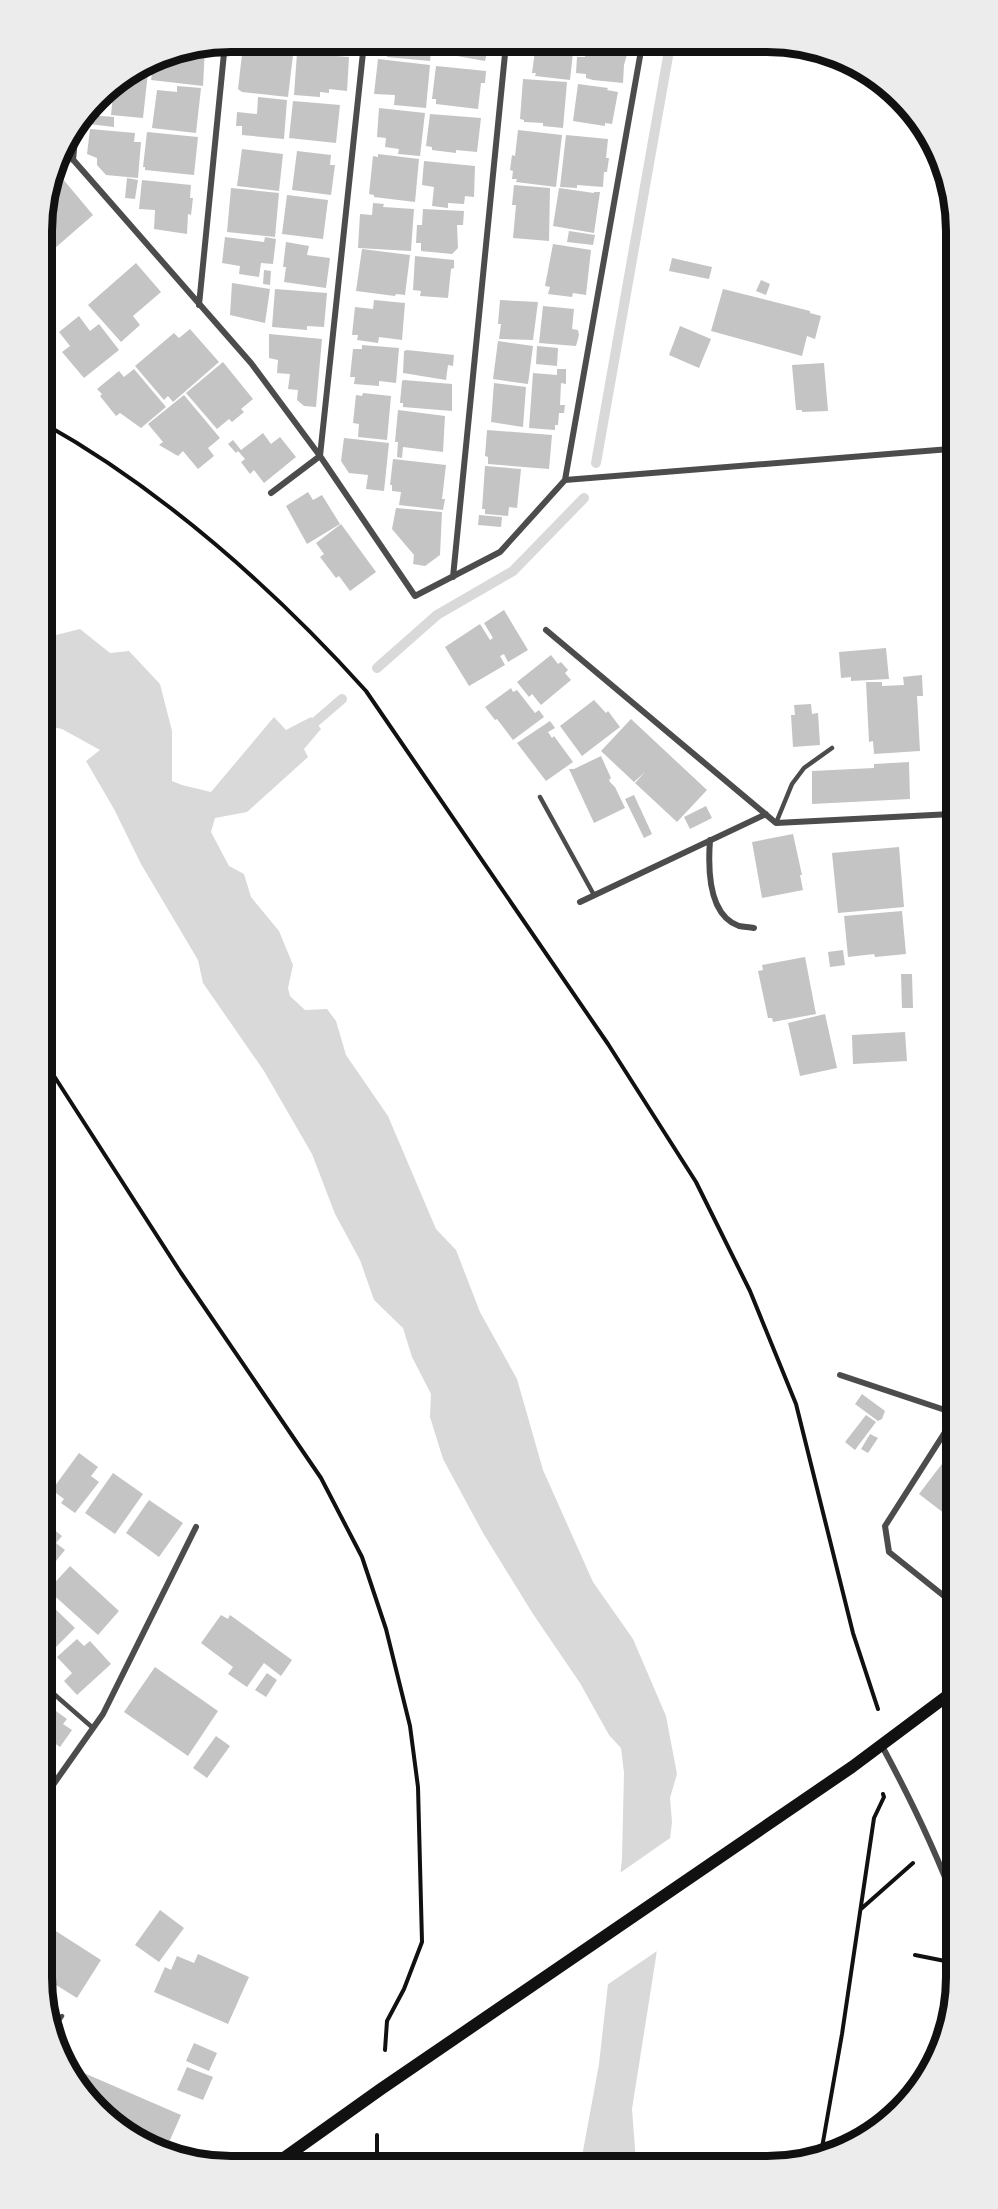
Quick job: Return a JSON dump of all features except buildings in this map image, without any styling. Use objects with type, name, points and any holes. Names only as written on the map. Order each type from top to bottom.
[{"type":"main road","points":[[288,2156],[852,1767],[945,1698]]},
{"type":"street","points":[[271,493],[320,456],[363,52]]},
{"type":"street","points":[[453,578],[505,52]]},
{"type":"street","points":[[69,156],[251,363],[320,456],[415,596],[500,552],[565,480],[641,52]]},
{"type":"street","points":[[199,305],[224,53]]},
{"type":"street","points":[[73,160],[74,145]]},
{"type":"street","points":[[565,480],[946,449]]},
{"type":"street","points":[[546,630],[776,823],[946,814]]},
{"type":"street","points":[[580,902],[766,814]]},
{"type":"street","points":[[710,840],[708,867],[712,891],[722,912],[738,926],[754,928]]},
{"type":"street","points":[[840,1375],[945,1410]]},
{"type":"street","points":[[945,1432],[885,1526],[889,1552],[945,1597]]},
{"type":"street","points":[[52,1786],[103,1714],[196,1527]]},
{"type":"street","points":[[882,1746],[945,1876]]},
{"type":"lane","points":[[776,823],[792,784],[804,768],[832,748]]},
{"type":"lane","points":[[540,797],[594,895]]},
{"type":"lane","points":[[52,1692],[93,1728]]},
{"type":"lane","points":[[58,2021],[62,2016]]},
{"type":"path","points":[[53,429],[76,442],[175,512],[273,596],[323,643],[366,691],[608,1044],[696,1182],[759,1311],[796,1404],[853,1633],[878,1709]]},
{"type":"path","points":[[53,1074],[182,1273],[321,1478],[362,1557],[386,1629],[407,1716],[418,1787],[422,1942],[404,1989],[387,2021],[385,2050]]},
{"type":"path","points":[[822,2148],[842,2034],[873,1818],[884,1797],[880,1788]]},
{"type":"path","points":[[861,1909],[912,1863]]},
{"type":"path","points":[[915,1955],[945,1962]]},
{"type":"path","points":[[377,2135],[377,2156]]},
{"type":"shaded area","points":[[80,629],[110,653],[129,651],[160,684],[172,731],[172,781],[182,785],[211,792],[274,717],[286,730],[311,717],[321,729],[304,749],[308,757],[247,812],[215,818],[211,832],[229,866],[244,874],[251,897],[279,931],[293,965],[288,988],[290,996],[305,1010],[327,1009],[336,1021],[346,1055],[388,1116],[436,1229],[456,1250],[480,1312],[517,1379],[543,1470],[593,1582],[633,1639],[666,1716],[677,1774],[670,1798],[672,1822],[656,1957],[632,2109],[636,2156],[582,2156],[599,2064],[622,1859],[624,1773],[621,1748],[609,1735],[580,1683],[533,1614],[483,1533],[443,1459],[430,1417],[431,1394],[412,1357],[403,1328],[374,1300],[360,1260],[335,1214],[312,1154],[264,1071],[203,983],[198,960],[141,864],[114,809],[86,761],[100,750],[62,729],[53,727],[53,636]]},
{"type":"pier","points":[[673,1836],[660,1949],[604,1987],[617,1875]]},
{"type":"waterway","points":[[596,463],[669,52]]},
{"type":"waterway","points":[[377,668],[437,615],[513,571],[584,498]]},
{"type":"waterway","points":[[306,730],[342,699]]}]
